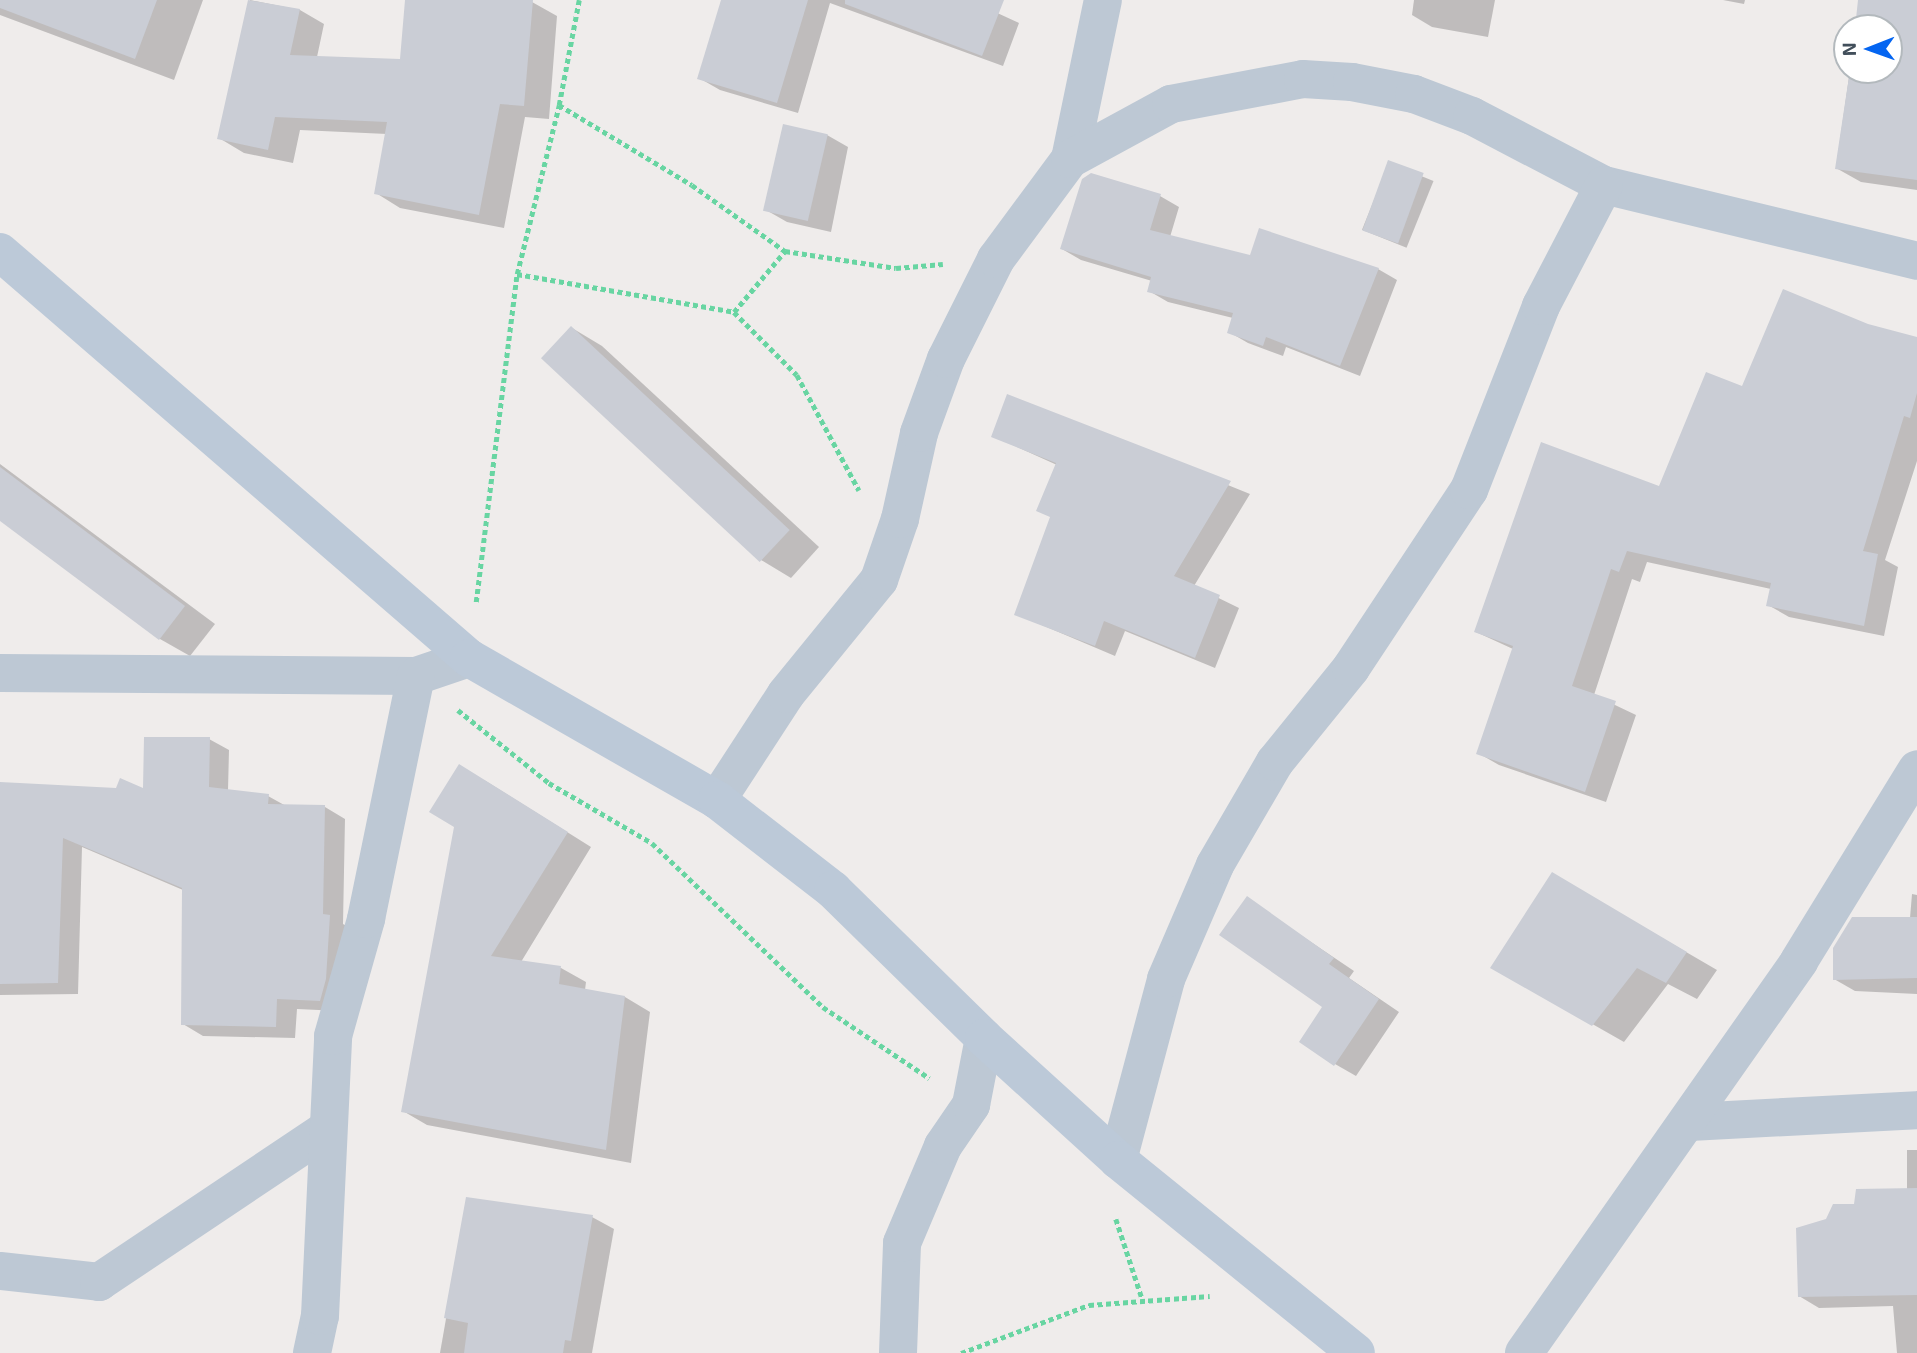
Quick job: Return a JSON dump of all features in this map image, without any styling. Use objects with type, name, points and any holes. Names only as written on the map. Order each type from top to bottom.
[{"type":"street","points":[[1070,159],[1102,0]]},
{"type":"street","points":[[717,800],[786,694],[879,580],[893,541],[919,433],[946,359],[996,259],[1070,159],[1171,104],[1224,91],[1315,80],[1414,94],[1472,116],[1604,185],[1917,261]]},
{"type":"street","points":[[1118,1160],[1166,979],[1215,865],[1275,762],[1351,668],[1469,490],[1541,306],[1604,185]]},
{"type":"street","points":[[0,252],[469,658],[717,800],[834,890],[984,1038],[1118,1160],[1356,1353]]},
{"type":"street","points":[[0,673],[416,676],[469,658]]},
{"type":"street","points":[[312,1353],[320,1316],[326,1130],[333,1036],[366,919],[416,676]]},
{"type":"street","points":[[1524,1353],[1590,1254],[1690,1122],[1798,961],[1917,769]]},
{"type":"street","points":[[898,1353],[902,1243],[943,1146],[971,1105],[984,1038]]},
{"type":"street","points":[[1690,1122],[1917,1110]]},
{"type":"street","points":[[0,1271],[99,1282],[326,1130]]},
{"type":"path","points":[[469,658],[517,274],[559,105],[579,0]]},
{"type":"path","points":[[559,105],[692,185],[785,251],[896,268],[996,259]]},
{"type":"path","points":[[734,312],[785,251]]},
{"type":"path","points":[[517,274],[734,312],[797,375],[849,476],[893,541]]},
{"type":"path","points":[[416,676],[549,783],[652,843],[738,923]]},
{"type":"path","points":[[961,1353],[1089,1306],[1279,1290]]},
{"type":"building","points":[[0,0],[157,0],[135,59],[0,8]]},
{"type":"building","points":[[248,0],[300,9],[290,55],[400,59],[405,0],[533,0],[524,106],[500,104],[479,215],[374,194],[387,122],[275,117],[268,150],[217,139]]},
{"type":"building","points":[[721,0],[808,0],[777,103],[697,79]]},
{"type":"building","points":[[845,0],[1004,0],[982,56],[845,4]]},
{"type":"building","points":[[1858,0],[1917,0],[1917,180],[1835,169],[1848,84],[1903,84],[1903,14],[1856,14]]},
{"type":"building","points":[[783,124],[828,134],[808,221],[763,211]]},
{"type":"building","points":[[1388,160],[1424,173],[1398,243],[1362,230]]},
{"type":"building","points":[[1091,173],[1161,194],[1150,230],[1250,255],[1259,228],[1379,268],[1340,366],[1266,337],[1263,346],[1227,333],[1233,313],[1147,292],[1151,277],[1060,249],[1082,179]]},
{"type":"building","points":[[1783,289],[1868,324],[1917,337],[1917,393],[1910,418],[1904,416],[1863,551],[1878,554],[1864,626],[1766,606],[1771,583],[1627,551],[1619,572],[1611,569],[1572,686],[1616,701],[1585,792],[1476,754],[1513,646],[1474,632],[1541,442],[1659,486],[1706,372],[1742,386]]},
{"type":"building","points":[[571,326],[790,530],[760,562],[541,358]]},
{"type":"building","points":[[1007,394],[1231,481],[1174,576],[1220,595],[1195,658],[1104,621],[1095,646],[1014,615],[1050,517],[1036,511],[1056,463],[991,437]]},
{"type":"building","points":[[0,467],[185,606],[159,640],[0,521]]},
{"type":"building","points":[[144,737],[210,737],[209,787],[269,794],[268,804],[325,805],[323,914],[330,915],[326,979],[320,1001],[277,999],[276,1027],[181,1025],[182,888],[63,838],[58,983],[0,984],[0,782],[116,788],[120,778],[143,788]]},
{"type":"building","points":[[459,764],[568,832],[491,956],[561,966],[559,984],[625,996],[606,1150],[401,1112],[454,827],[429,812]]},
{"type":"building","points":[[1552,872],[1687,952],[1666,983],[1637,968],[1592,1026],[1490,968]]},
{"type":"building","points":[[1247,896],[1334,958],[1329,964],[1379,999],[1334,1066],[1299,1042],[1322,1007],[1219,935]]},
{"type":"building","points":[[1852,917],[1917,917],[1917,978],[1833,980],[1833,948]]},
{"type":"building","points":[[1917,1188],[1917,1295],[1798,1297],[1796,1228],[1826,1219],[1833,1204],[1854,1204],[1856,1189]]},
{"type":"building","points":[[466,1197],[593,1215],[571,1341],[565,1340],[563,1353],[464,1353],[468,1323],[444,1318]]}]
